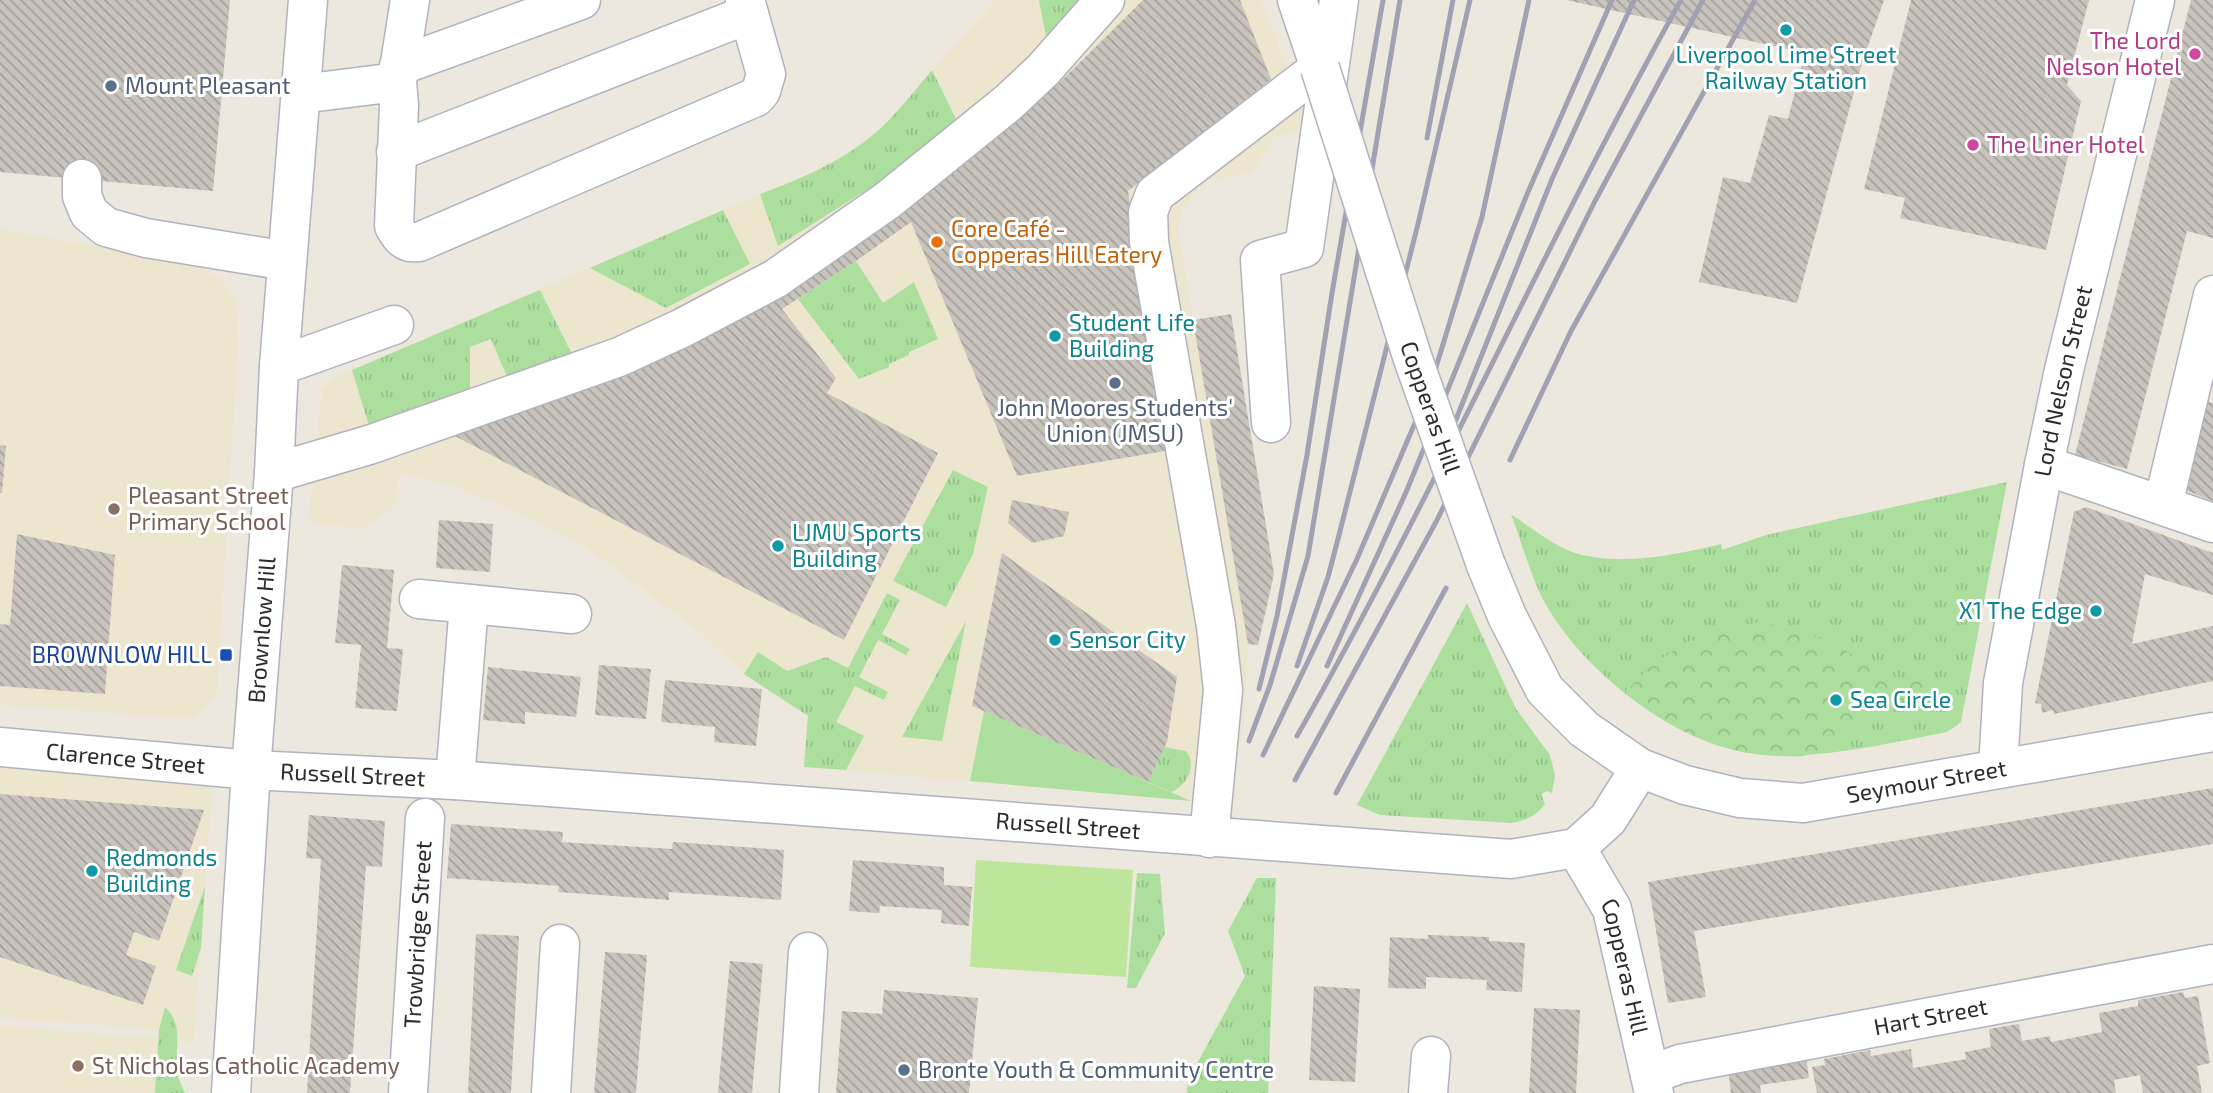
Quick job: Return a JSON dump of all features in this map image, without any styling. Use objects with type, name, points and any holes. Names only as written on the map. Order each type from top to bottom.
[{"type":"street","name":"Brownlow Hill","points":[[231,1093],[279,366],[308,0]]},
{"type":"street","points":[[397,152],[747,7],[766,74],[761,91],[756,97],[412,243],[402,239],[394,226],[398,74],[411,0]]},
{"type":"street","points":[[301,94],[398,74],[581,0]]},
{"type":"street","points":[[274,473],[372,444],[619,357],[775,279],[888,200],[1009,102],[1043,70],[1105,0]]},
{"type":"street","name":"Copperas Hill","points":[[1297,0],[1413,359],[1486,565],[1507,616],[1545,690],[1584,729],[1640,768]]},
{"type":"street","points":[[1271,423],[1260,260],[1304,248],[1339,0]]},
{"type":"street","name":"Lord Nelson Street","points":[[1998,769],[2003,683],[2044,465],[2064,370],[2155,0]]},
{"type":"street","points":[[1209,838],[1223,690],[1216,626],[1149,242],[1148,212],[1154,194],[1320,68]]},
{"type":"street","points":[[82,179],[82,196],[89,213],[106,227],[146,238],[287,261]]},
{"type":"street","points":[[2163,505],[2213,295]]},
{"type":"street","points":[[279,366],[394,325]]},
{"type":"street","points":[[2044,465],[2213,523]]},
{"type":"street","points":[[419,599],[572,614]]},
{"type":"street","name":"Russell Street","points":[[455,780],[469,604]]},
{"type":"street","name":"Seymour Street","points":[[1640,768],[1700,790],[1740,798],[1803,803],[2213,732]]},
{"type":"street","name":"Clarence Street","points":[[0,747],[251,770]]},
{"type":"street","points":[[1576,848],[1608,820],[1640,768]]},
{"type":"street","name":"Russell Street","points":[[251,770],[455,780],[1511,859],[1576,848]]},
{"type":"street","name":"Trowbridge Street","points":[[408,1093],[425,818]]},
{"type":"street","name":"Copperas Hill","points":[[1576,848],[1612,909],[1652,1084]]},
{"type":"street","points":[[551,1093],[560,944]]},
{"type":"street","points":[[799,1093],[808,952]]},
{"type":"street","name":"Hart Street","points":[[1652,1084],[1679,1064],[2213,964]]},
{"type":"street","points":[[1428,1093],[1431,1056]]},
{"type":"shaded area","points":[[996,0],[1261,0],[1307,119],[1296,122],[1299,131],[1274,137],[1252,173],[1209,180],[1192,195],[1182,211],[1178,228],[1248,644],[1244,724],[1226,804],[804,767],[807,715],[744,674],[700,632],[583,545],[522,514],[454,486],[401,473],[394,507],[361,529],[308,521],[322,390],[334,377],[760,194],[807,177],[846,154],[882,127]]},
{"type":"shaded area","name":"Pleasant Street Primary School","points":[[0,229],[200,266],[221,279],[235,299],[239,326],[217,692],[195,719],[0,705]]},
{"type":"shaded area","name":"Redmonds Building","points":[[0,765],[213,781],[193,1044],[159,1030],[0,1017]]},
{"type":"shaded area","name":"St Nicholas Catholic Academy","points":[[0,1026],[159,1038],[155,1093],[0,1093]]},
{"type":"green space","points":[[1039,0],[1092,0],[1048,47]]},
{"type":"green space","points":[[932,70],[958,123],[879,182],[778,246],[760,194],[809,174],[855,149],[889,120]]},
{"type":"green space","points":[[723,210],[750,264],[666,308],[590,268]]},
{"type":"green space","points":[[856,261],[883,303],[914,282],[938,339],[909,352],[909,355],[889,364],[889,367],[859,379],[798,299]]},
{"type":"green space","points":[[540,290],[572,354],[508,379],[491,339],[470,347],[470,393],[369,426],[352,370]]},
{"type":"green space","points":[[953,470],[988,487],[973,554],[946,607],[893,581]]},
{"type":"green space","points":[[2007,482],[1961,722],[1947,732],[1859,749],[1814,754],[1769,755],[1737,751],[1672,725],[1640,705],[1585,657],[1563,630],[1540,594],[1511,514],[1545,538],[1573,552],[1600,558],[1635,559],[1721,544],[1722,550],[1766,535]]},
{"type":"green space","points":[[887,593],[900,600],[882,634],[910,649],[906,655],[878,640],[859,677],[888,692],[884,700],[855,686],[836,722],[864,736],[846,770],[804,767],[808,716],[744,674],[758,652],[787,671],[826,657],[848,668]]},
{"type":"green space","points":[[1467,603],[1516,709],[1550,755],[1555,776],[1552,793],[1547,791],[1541,794],[1545,804],[1535,814],[1512,823],[1380,815],[1357,805]]},
{"type":"green space","points":[[966,621],[942,741],[902,737]]},
{"type":"green space","points":[[1761,622],[1798,629],[1839,647],[1903,682],[1913,683],[1919,676],[1927,674],[1936,681],[1936,692],[1932,701],[1881,706],[1864,723],[1844,737],[1809,754],[1795,756],[1759,755],[1698,738],[1660,718],[1625,692],[1657,661],[1702,633]]},
{"type":"green space","points":[[984,711],[1191,801],[970,781]]},
{"type":"green space","points":[[1164,747],[1186,751],[1191,763],[1186,780],[1171,792],[1148,782]]},
{"type":"green space","points":[[976,860],[1133,870],[1126,977],[970,967]]},
{"type":"green space","points":[[1137,873],[1160,874],[1165,933],[1136,988],[1127,988]]},
{"type":"green space","points":[[1257,878],[1276,878],[1268,1093],[1187,1093],[1188,1080],[1245,976],[1228,931]]},
{"type":"green space","points":[[205,886],[201,948],[192,976],[176,970]]},
{"type":"green space","points":[[165,1007],[177,1030],[177,1072],[185,1093],[155,1093],[159,1030]]},
{"type":"building","name":"Mount Pleasant","points":[[0,0],[230,0],[213,191],[0,172]]},
{"type":"building","points":[[1143,0],[1240,0],[1271,79],[1128,191],[1171,450],[1017,476],[911,222],[782,309],[836,378],[827,393],[938,453],[844,640],[453,435],[965,160],[1057,85]]},
{"type":"building","points":[[1566,0],[1884,0],[1861,66],[1797,303],[1699,282],[1723,177],[1750,183],[1769,115],[1788,119],[1803,60],[1822,65],[1823,57]]},
{"type":"building","name":"The Liner Hotel","points":[[1911,0],[2089,0],[2067,85],[2081,101],[2046,250],[1900,218],[1905,198],[1864,189]]},
{"type":"building","points":[[2191,0],[2213,0],[2213,238],[2187,231],[2127,469],[2075,455]]},
{"type":"building","points":[[1231,314],[1274,574],[1258,645],[1248,644],[1193,320]]},
{"type":"building","points":[[2204,401],[2213,403],[2213,501],[2180,488]]},
{"type":"building","points":[[0,445],[6,446],[2,493],[0,493]]},
{"type":"building","points":[[1012,500],[1069,512],[1064,536],[1032,543],[1008,523]]},
{"type":"building","name":"X1 The Edge","points":[[2086,507],[2213,553],[2213,595],[2145,574],[2132,644],[2213,626],[2213,681],[2054,714],[2053,710],[2042,713],[2041,704],[2035,703],[2074,512]]},
{"type":"building","points":[[439,520],[493,524],[490,572],[436,568]]},
{"type":"building","points":[[17,534],[115,555],[105,694],[0,686],[0,624],[10,625]]},
{"type":"building","name":"Sensor City","points":[[1002,553],[1177,677],[1167,742],[1148,782],[972,706]]},
{"type":"building","points":[[342,565],[394,570],[387,648],[403,649],[397,711],[355,708],[361,645],[335,643]]},
{"type":"building","points":[[599,665],[651,669],[646,719],[595,715]]},
{"type":"building","points":[[488,667],[581,677],[576,717],[525,712],[525,724],[483,720]]},
{"type":"building","points":[[665,680],[762,689],[756,746],[714,742],[715,727],[661,722]]},
{"type":"building","points":[[2213,788],[2213,844],[1694,931],[1706,997],[1668,1003],[1648,882]]},
{"type":"building","name":"Redmonds Building","points":[[0,794],[204,810],[159,941],[134,932],[126,955],[156,966],[143,1005],[0,957]]},
{"type":"building","points":[[309,815],[385,821],[382,867],[366,866],[350,1093],[307,1093],[321,859],[306,858]]},
{"type":"building","points":[[451,824],[563,832],[562,842],[672,849],[673,842],[784,850],[781,900],[669,892],[669,900],[558,892],[559,886],[447,878]]},
{"type":"building","points":[[853,860],[944,867],[944,885],[972,887],[969,926],[941,923],[942,910],[880,906],[879,913],[849,911]]},
{"type":"building","points":[[476,934],[519,936],[511,1093],[468,1093]]},
{"type":"building","points":[[1428,935],[1489,937],[1489,941],[1525,943],[1522,992],[1486,990],[1487,980],[1426,977],[1426,989],[1388,988],[1390,937],[1428,939]]},
{"type":"building","points":[[605,952],[647,955],[636,1093],[594,1093]]},
{"type":"building","points":[[730,961],[763,964],[752,1093],[718,1093]]},
{"type":"building","points":[[1314,986],[1360,989],[1355,1082],[1309,1080]]},
{"type":"building","name":"Bronte Youth & Community Centre","points":[[884,990],[978,998],[969,1093],[836,1093],[842,1011],[882,1014]]},
{"type":"building","points":[[2183,992],[2185,998],[2198,996],[2210,1063],[2197,1066],[2202,1093],[2143,1093],[2140,1075],[2114,1080],[2116,1093],[1817,1093],[1812,1067],[1825,1065],[1824,1059],[1870,1050],[1871,1056],[1911,1049],[1913,1068],[1966,1059],[1965,1052],[1991,1047],[1989,1029],[2019,1024],[2022,1041],[2050,1036],[2051,1042],[2102,1032],[2099,1013],[2138,1006],[2138,1000]]},
{"type":"building","points":[[1534,1008],[1580,1010],[1576,1093],[1529,1093]]},
{"type":"building","points":[[1805,1050],[1809,1078],[1760,1085],[1761,1093],[1731,1093],[1727,1061]]},
{"type":"railway","points":[[1259,689],[1277,616],[1307,455],[1383,0]]},
{"type":"railway","points":[[1249,741],[1270,685],[1308,556],[1400,0]]},
{"type":"railway","points":[[1427,138],[1453,0]]},
{"type":"railway","points":[[1297,666],[1328,577],[1338,539],[1418,224],[1470,0]]},
{"type":"railway","points":[[1263,755],[1357,559],[1429,390],[1482,217],[1529,0]]},
{"type":"railway","points":[[1327,666],[1407,490],[1528,192],[1612,0]]},
{"type":"railway","points":[[1455,422],[1552,179],[1634,0]]},
{"type":"railway","points":[[1297,736],[1396,553],[1583,183],[1681,0]]},
{"type":"railway","points":[[1295,780],[1436,522],[1594,203],[1703,0]]},
{"type":"railway","points":[[1510,460],[1571,331],[1755,0]]},
{"type":"railway","points":[[1336,793],[1446,588]]},
{"type":"place","name":"Liverpool Lime Street Railway Station","points":[[1786,30]]},
{"type":"place","name":"The Lord Nelson Hotel","points":[[2195,54]]},
{"type":"place","name":"Mount Pleasant","points":[[111,86]]},
{"type":"place","name":"The Liner Hotel","points":[[1973,145]]},
{"type":"place","name":"Core Café - Copperas Hill Eatery","points":[[937,242]]},
{"type":"place","name":"Student Life Building","points":[[1055,336]]},
{"type":"place","name":"John Moores Students' Union (JMSU)","points":[[1115,383]]},
{"type":"place","name":"Pleasant Street Primary School","points":[[114,509]]},
{"type":"place","name":"LJMU Sports Building","points":[[778,546]]},
{"type":"place","name":"X1 The Edge","points":[[2096,611]]},
{"type":"place","name":"Sensor City","points":[[1055,640]]},
{"type":"place","name":"BROWNLOW HILL","points":[[226,655]]},
{"type":"place","name":"Sea Circle","points":[[1836,700]]},
{"type":"place","name":"Redmonds Building","points":[[92,871]]},
{"type":"place","name":"St Nicholas Catholic Academy","points":[[78,1066]]},
{"type":"place","name":"Bronte Youth & Community Centre","points":[[904,1070]]}]
